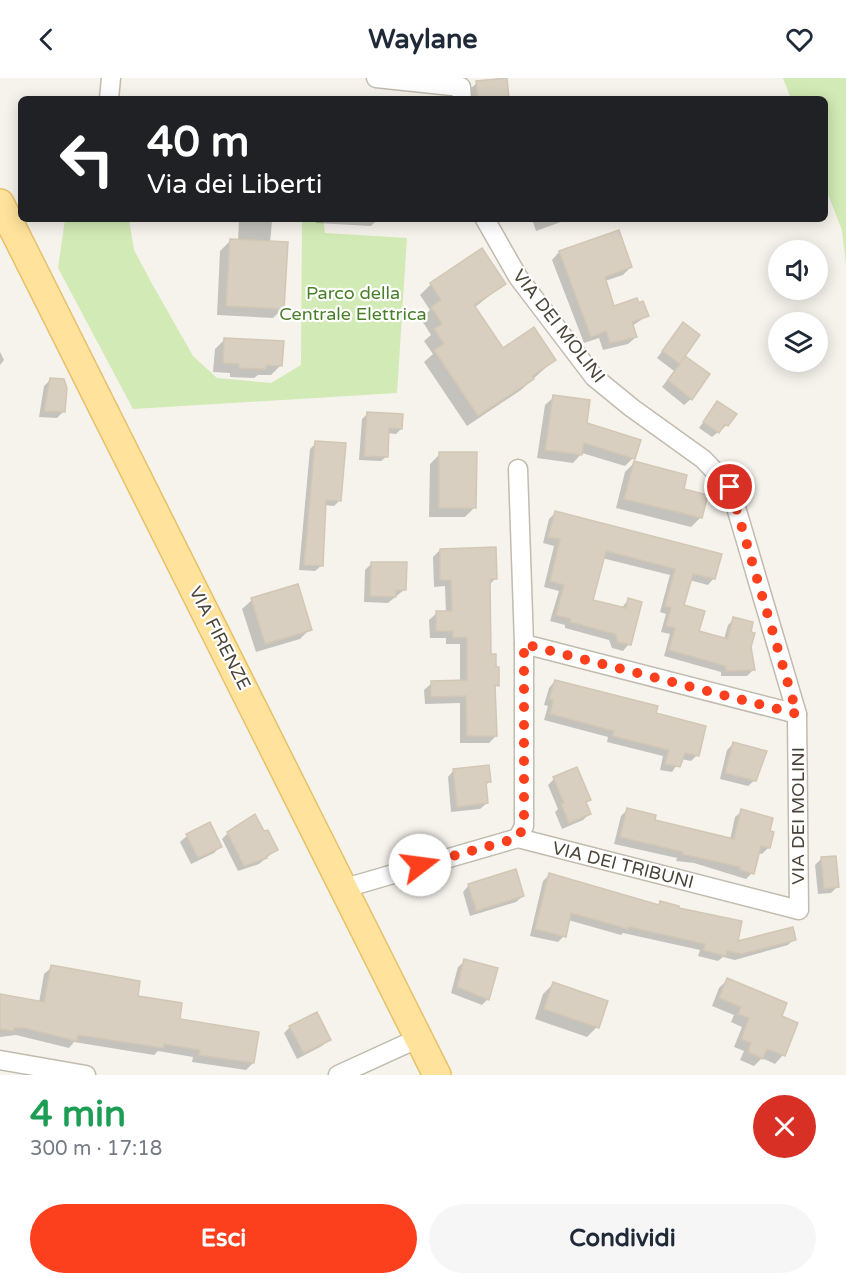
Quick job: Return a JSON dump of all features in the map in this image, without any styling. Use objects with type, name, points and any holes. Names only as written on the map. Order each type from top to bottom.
[{"type":"main road","name":"VIA FIRENZE","points":[[0,203],[437,1075]]},
{"type":"street","points":[[109,96],[111,78]]},
{"type":"street","points":[[376,78],[462,88]]},
{"type":"street","name":"VIA DEI MOLINI","points":[[487,222],[518,277],[594,377],[632,408],[703,459],[730,487],[797,714],[798,910]]},
{"type":"street","points":[[345,888],[518,838],[524,826],[524,644],[518,469]]},
{"type":"street","points":[[524,644],[797,714]]},
{"type":"street","name":"VIA DEI TRIBUNI","points":[[518,838],[798,910]]},
{"type":"street","points":[[338,1075],[418,1038]]},
{"type":"street","points":[[0,1060],[86,1075]]},
{"type":"green space","points":[[783,78],[846,78],[846,265],[842,230],[828,195],[828,96],[790,96]]},
{"type":"green space","name":"Parco della Centrale Elettrica","points":[[65,222],[129,222],[134,250],[193,356],[217,378],[271,383],[301,365],[302,222],[323,222],[325,233],[407,238],[397,393],[133,409],[58,268]]},
{"type":"building","points":[[507,78],[509,96],[478,96],[476,81]]},
{"type":"building","points":[[619,230],[632,267],[605,277],[614,306],[637,298],[639,303],[643,301],[649,316],[632,322],[637,337],[610,343],[606,331],[591,337],[559,251]]},
{"type":"building","points":[[230,239],[288,242],[284,309],[226,306]]},
{"type":"building","points":[[482,248],[506,284],[474,305],[503,348],[534,327],[556,360],[532,376],[534,379],[478,416],[434,350],[444,344],[434,329],[442,324],[431,307],[441,300],[430,283]]},
{"type":"building","points":[[683,322],[700,335],[685,356],[710,374],[692,400],[668,380],[680,364],[662,351]]},
{"type":"building","points":[[224,338],[284,341],[282,366],[266,365],[266,369],[239,368],[239,364],[223,363]]},
{"type":"building","points":[[50,378],[64,379],[67,388],[65,412],[44,411]]},
{"type":"building","points":[[553,395],[590,400],[587,423],[641,440],[635,459],[584,443],[582,455],[545,450]]},
{"type":"building","points":[[717,401],[737,414],[728,426],[725,424],[719,433],[703,422]]},
{"type":"building","points":[[367,412],[403,414],[402,429],[389,428],[388,457],[364,456]]},
{"type":"building","points":[[315,441],[346,443],[341,501],[326,500],[323,566],[304,565]]},
{"type":"building","points":[[439,452],[477,452],[476,508],[439,508]]},
{"type":"building","points":[[634,461],[687,475],[684,489],[708,495],[702,518],[624,499]]},
{"type":"building","points":[[555,511],[722,554],[715,579],[693,574],[684,605],[705,611],[699,631],[728,639],[733,617],[753,622],[751,632],[755,633],[751,647],[755,670],[726,671],[726,666],[669,650],[675,628],[666,626],[671,608],[665,606],[675,569],[606,551],[593,600],[626,608],[628,598],[642,602],[631,645],[618,642],[615,634],[570,622],[571,619],[556,615],[564,585],[550,581],[560,539],[548,537]]},
{"type":"building","points":[[496,547],[497,579],[490,579],[491,654],[496,654],[496,667],[499,667],[499,686],[495,685],[497,736],[467,736],[466,696],[431,697],[431,681],[467,680],[467,637],[453,638],[453,631],[436,631],[436,611],[452,611],[451,580],[440,580],[440,549]]},
{"type":"building","points":[[371,562],[407,562],[406,590],[396,590],[396,597],[370,596]]},
{"type":"building","points":[[298,584],[312,630],[265,644],[251,598]]},
{"type":"building","points":[[555,680],[658,706],[656,713],[706,726],[699,756],[685,753],[680,767],[665,764],[669,750],[612,736],[614,731],[550,714],[553,700],[549,699]]},
{"type":"building","points":[[733,742],[767,751],[756,781],[725,773]]},
{"type":"building","points":[[489,765],[491,782],[486,782],[488,803],[457,807],[453,769]]},
{"type":"building","points":[[577,767],[591,800],[586,802],[591,814],[569,823],[561,804],[564,803],[553,777]]},
{"type":"building","points":[[627,808],[656,815],[655,820],[734,839],[741,809],[773,818],[770,831],[774,832],[770,848],[761,846],[754,874],[740,870],[740,867],[620,837]]},
{"type":"building","points":[[255,814],[264,831],[268,830],[278,850],[266,856],[267,858],[244,866],[227,832]]},
{"type":"building","points":[[210,822],[222,847],[198,858],[186,834]]},
{"type":"building","points":[[836,856],[839,887],[824,889],[821,857]]},
{"type":"building","points":[[516,869],[524,896],[476,911],[468,884]]},
{"type":"building","points":[[549,873],[659,905],[660,901],[679,906],[679,908],[742,921],[738,941],[793,927],[796,940],[742,954],[727,951],[726,956],[703,950],[705,944],[629,927],[628,929],[571,913],[566,937],[535,929]]},
{"type":"building","points":[[464,959],[498,968],[489,1000],[457,987]]},
{"type":"building","points":[[51,965],[140,981],[138,996],[182,1003],[180,1019],[259,1032],[254,1063],[199,1055],[200,1050],[164,1044],[163,1048],[78,1035],[77,1041],[24,1028],[14,1028],[14,1031],[0,1029],[0,994],[44,1002]]},
{"type":"building","points":[[727,978],[787,1003],[782,1016],[798,1023],[785,1056],[767,1049],[763,1059],[748,1052],[751,1043],[741,1039],[749,1018],[738,1014],[741,1007],[719,998]]},
{"type":"building","points":[[553,982],[608,1001],[599,1028],[544,1009]]},
{"type":"building","points":[[317,1012],[331,1040],[304,1053],[289,1026]]},
{"type":"route","points":[[420,865],[518,838],[524,826],[524,644],[797,714],[730,487]]}]
